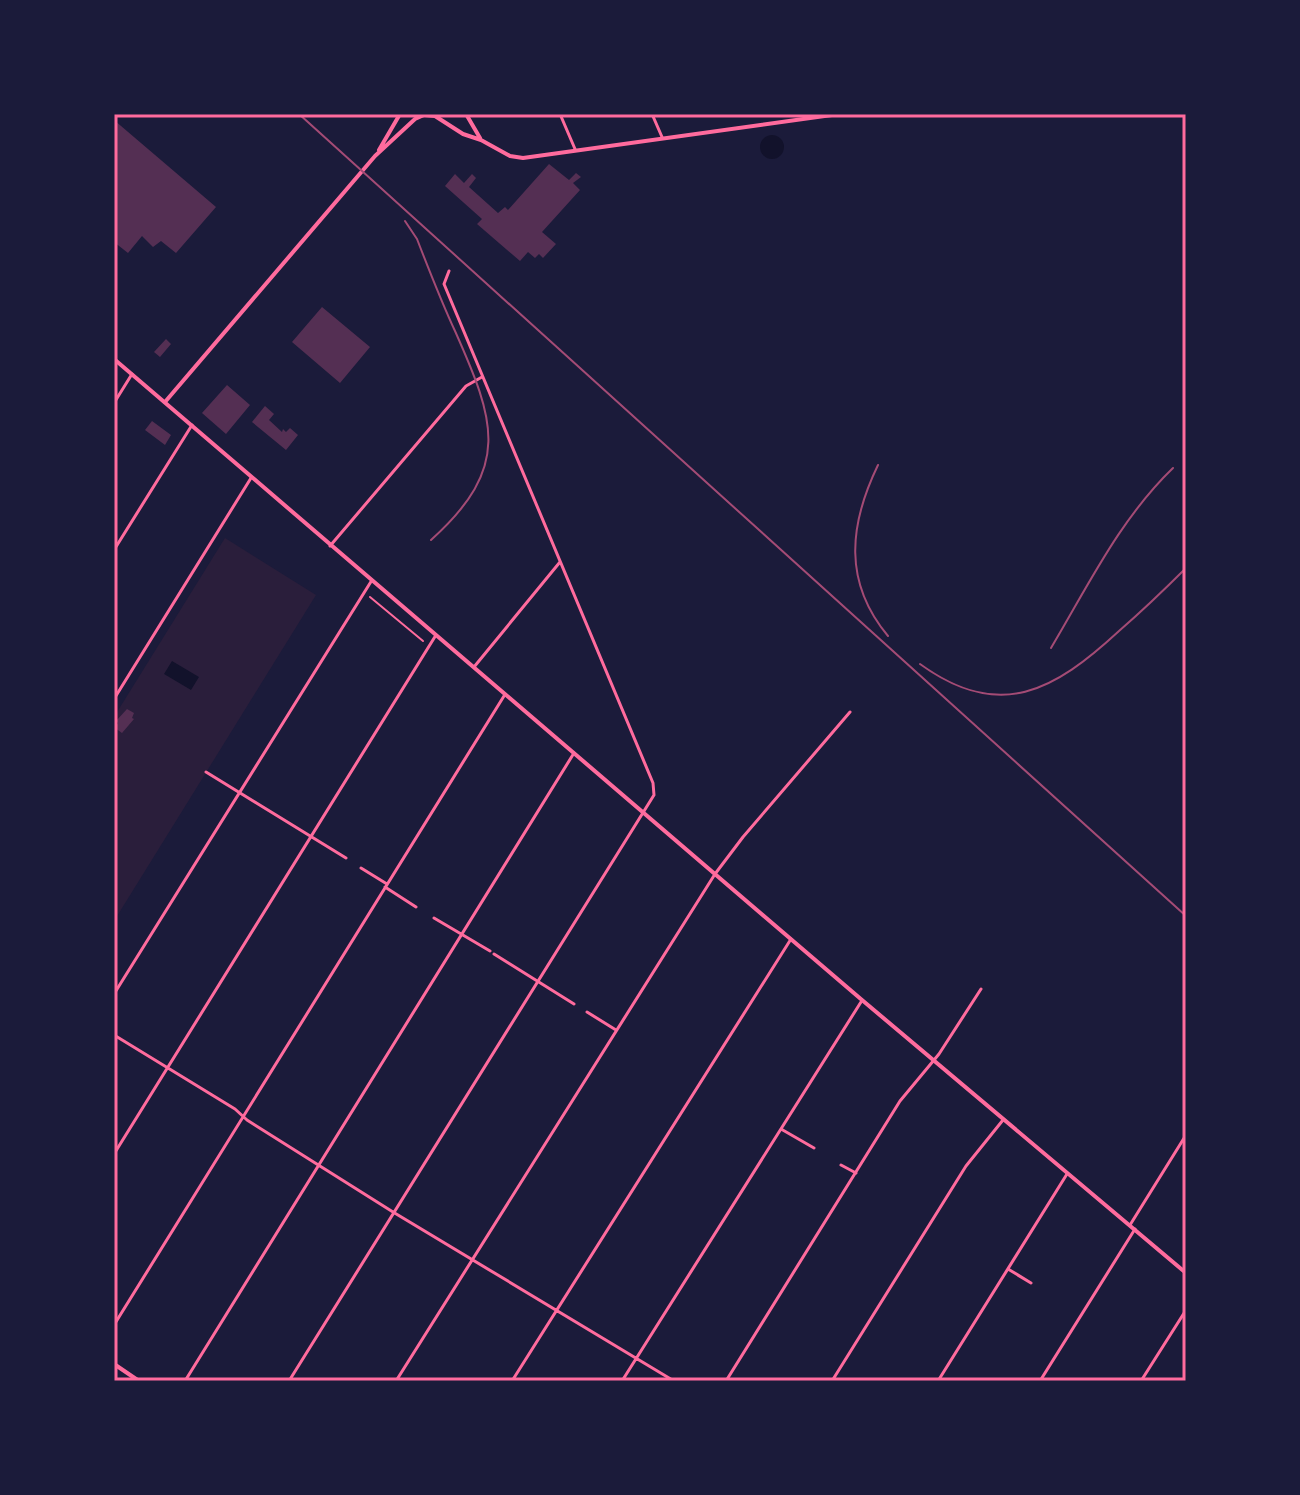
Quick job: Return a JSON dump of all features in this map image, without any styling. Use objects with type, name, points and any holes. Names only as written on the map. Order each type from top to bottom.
[{"type":"main road","points":[[375,156],[400,114]]},
{"type":"main road","points":[[165,402],[375,156],[403,129],[425,114],[437,116],[463,134],[510,156],[523,158],[839,114]]},
{"type":"main road","points":[[466,114],[481,140]]},
{"type":"main road","points":[[114,359],[862,1000],[1186,1273]]},
{"type":"main road","points":[[115,1366],[139,1381]]},
{"type":"street","points":[[560,114],[575,149]]},
{"type":"street","points":[[652,114],[662,137]]},
{"type":"street","points":[[289,1381],[654,795],[653,783],[444,284],[449,271]]},
{"type":"street","points":[[114,403],[132,374]]},
{"type":"street","points":[[330,546],[466,386],[483,377]]},
{"type":"street","points":[[114,550],[192,425]]},
{"type":"street","points":[[114,699],[252,477]]},
{"type":"street","points":[[474,668],[560,562]]},
{"type":"street","points":[[114,994],[372,580]]},
{"type":"street","points":[[114,1154],[436,635]]},
{"type":"street","points":[[114,1325],[505,694]]},
{"type":"street","points":[[396,1381],[715,874],[850,712]]},
{"type":"street","points":[[185,1381],[574,753]]},
{"type":"street","points":[[206,772],[346,858]]},
{"type":"street","points":[[361,868],[416,907]]},
{"type":"street","points":[[434,918],[574,1004]]},
{"type":"street","points":[[512,1381],[791,939]]},
{"type":"street","points":[[726,1381],[900,1101],[934,1060],[981,989]]},
{"type":"street","points":[[622,1381],[862,1000]]},
{"type":"street","points":[[587,1012],[616,1030]]},
{"type":"street","points":[[114,1035],[393,1212],[674,1381]]},
{"type":"street","points":[[832,1381],[966,1166],[1004,1119]]},
{"type":"street","points":[[781,1129],[814,1148]]},
{"type":"street","points":[[1040,1381],[1186,1135]]},
{"type":"street","points":[[841,1165],[856,1173]]},
{"type":"street","points":[[938,1381],[1068,1172]]},
{"type":"street","points":[[1008,1269],[1031,1283]]},
{"type":"street","points":[[1141,1381],[1186,1310]]},
{"type":"path","points":[[370,597],[423,641]]},
{"type":"shaded area","points":[[772,135],[781,138],[784,147],[781,156],[772,159],[763,156],[760,147],[763,138]]},
{"type":"shaded area","points":[[225,538],[316,595],[114,921],[114,717]]},
{"type":"shaded area","points":[[172,661],[199,677],[191,690],[164,674]]},
{"type":"building","points":[[114,120],[216,207],[176,253],[161,241],[153,247],[142,236],[128,253],[114,242]]},
{"type":"building","points":[[549,164],[569,180],[576,173],[581,177],[573,183],[580,190],[542,232],[556,244],[543,258],[539,254],[535,258],[528,252],[520,261],[477,224],[482,219],[445,186],[455,174],[464,183],[472,174],[476,178],[469,187],[498,213],[505,207],[508,210]]},
{"type":"building","points":[[322,307],[370,347],[340,383],[292,342]]},
{"type":"building","points":[[166,339],[171,344],[160,357],[154,352]]},
{"type":"building","points":[[227,385],[250,405],[226,434],[202,413]]},
{"type":"building","points":[[265,406],[274,414],[269,420],[282,432],[290,428],[298,435],[286,450],[252,422]]},
{"type":"building","points":[[152,421],[171,435],[165,445],[145,430]]},
{"type":"building","points":[[127,709],[134,713],[134,719],[122,733],[115,728],[116,721]]},
{"type":"railway","points":[[299,114],[1186,916]]},
{"type":"railway","points":[[405,221],[417,239],[469,363],[486,417],[488,442],[485,466],[475,489],[457,514],[431,540]]},
{"type":"railway","points":[[878,465],[861,509],[855,553],[863,595],[888,636]]},
{"type":"railway","points":[[1051,648],[1121,531],[1173,468]]},
{"type":"railway","points":[[920,664],[949,682],[976,692],[1001,695],[1025,692],[1072,670],[1145,608],[1186,568]]}]
